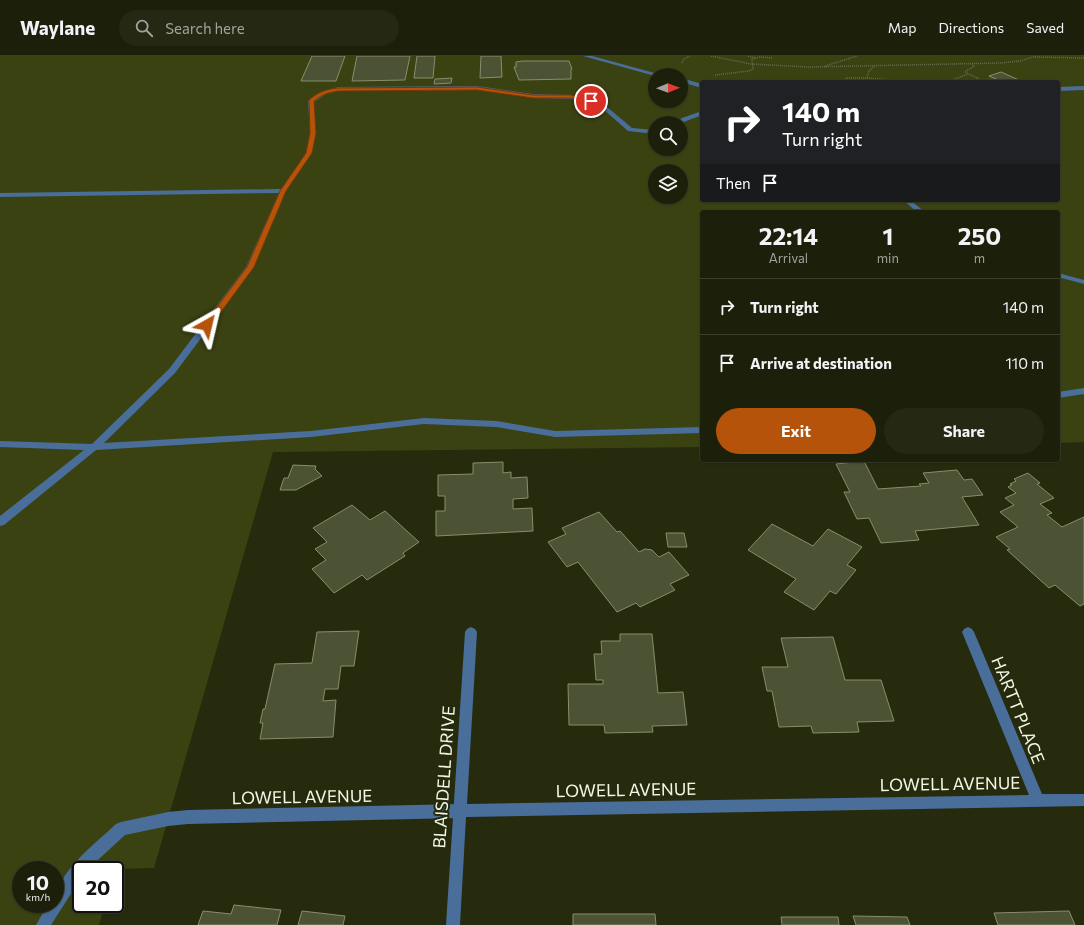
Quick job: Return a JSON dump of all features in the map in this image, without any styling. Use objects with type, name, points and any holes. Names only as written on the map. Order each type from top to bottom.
[{"type":"street","points":[[586,56],[648,72]]},
{"type":"street","points":[[688,82],[700,85]]},
{"type":"street","points":[[0,522],[94,447],[172,371],[250,267],[283,191],[309,153],[313,133],[311,101],[317,96],[329,90],[477,88],[533,96],[571,97],[591,101],[605,108],[622,125],[630,130],[648,131]]},
{"type":"street","points":[[1060,88],[1084,88]]},
{"type":"street","points":[[688,117],[700,114]]},
{"type":"street","points":[[0,195],[283,191]]},
{"type":"street","points":[[908,202],[918,210]]},
{"type":"street","points":[[1060,276],[1084,282]]},
{"type":"street","points":[[1060,395],[1084,392]]},
{"type":"street","points":[[0,444],[94,447],[311,434],[424,421],[496,424],[562,434],[700,430]]},
{"type":"street","name":"BLAISDELL DRIVE","points":[[452,925],[471,632]]},
{"type":"street","name":"HARTT PLACE","points":[[968,632],[1038,801]]},
{"type":"street","name":"LOWELL AVENUE","points":[[44,925],[80,867],[122,829],[168,819],[460,810],[1084,800]]},
{"type":"path","points":[[711,56],[751,64],[822,67],[1000,63],[1035,57],[1084,58]]},
{"type":"path","points":[[748,56],[756,58],[773,58]]},
{"type":"path","points":[[822,67],[857,56]]},
{"type":"path","points":[[713,76],[749,71],[753,69],[751,64],[752,59],[756,58]]},
{"type":"path","points":[[968,74],[965,72],[972,69],[974,66],[972,64]]},
{"type":"path","points":[[867,78],[869,72],[876,66]]},
{"type":"path","points":[[952,80],[968,74],[981,80],[995,79]]},
{"type":"path","points":[[844,80],[847,78],[892,80]]},
{"type":"green space","points":[[0,56],[1084,56],[1084,442],[1060,443],[1060,210],[700,210],[700,447],[273,452],[154,868],[124,869],[124,861],[72,861],[72,913],[102,913],[99,925],[0,925]]},
{"type":"building","points":[[312,56],[345,56],[336,81],[301,81]]},
{"type":"building","points":[[357,56],[410,56],[405,80],[352,81]]},
{"type":"building","points":[[417,56],[435,56],[433,78],[414,78]]},
{"type":"building","points":[[481,56],[501,56],[502,77],[480,78]]},
{"type":"building","points":[[569,61],[572,69],[571,79],[519,80],[514,67],[516,67],[516,62]]},
{"type":"building","points":[[1001,72],[1019,80],[998,80],[989,76]]},
{"type":"building","points":[[452,78],[451,83],[434,84],[435,79]]},
{"type":"building","points":[[503,462],[503,473],[511,472],[511,478],[527,477],[528,498],[513,499],[513,509],[532,508],[533,531],[436,536],[436,511],[445,511],[445,496],[438,496],[438,475],[473,474],[473,463]]},
{"type":"building","points":[[864,462],[878,489],[921,486],[919,484],[929,483],[923,473],[957,470],[964,480],[972,479],[983,495],[962,497],[979,525],[915,531],[919,540],[881,543],[869,518],[857,519],[844,492],[850,492],[836,464]]},
{"type":"building","points":[[293,465],[316,466],[315,469],[322,476],[296,490],[280,490],[284,478],[288,478]]},
{"type":"building","points":[[1028,473],[1040,483],[1037,484],[1054,498],[1040,504],[1052,513],[1047,515],[1062,527],[1084,517],[1084,604],[1080,606],[1055,585],[1049,588],[1007,550],[1010,549],[996,537],[1018,527],[1000,512],[1014,505],[1005,498],[1016,493],[1008,487],[1012,485],[1010,484],[1016,481],[1014,479]]},
{"type":"building","points":[[352,505],[370,520],[385,511],[419,542],[403,553],[405,556],[367,580],[362,575],[334,593],[312,569],[326,560],[315,549],[327,542],[313,528]]},
{"type":"building","points":[[599,512],[617,532],[620,531],[639,552],[645,549],[652,550],[659,557],[669,552],[689,575],[670,584],[675,590],[640,607],[636,603],[617,612],[578,562],[567,567],[548,542],[566,534],[562,528]]},
{"type":"building","points":[[772,524],[813,546],[828,529],[862,547],[847,565],[856,570],[836,594],[830,591],[814,610],[784,592],[796,579],[748,550]]},
{"type":"building","points":[[666,533],[684,533],[687,547],[668,547]]},
{"type":"building","points":[[359,631],[354,666],[341,666],[338,689],[325,689],[323,701],[336,700],[333,737],[260,739],[263,723],[260,723],[263,709],[265,709],[275,664],[312,663],[317,632]]},
{"type":"building","points":[[620,634],[652,634],[658,693],[683,692],[687,725],[652,726],[653,732],[605,733],[604,725],[569,725],[568,684],[603,684],[603,680],[596,680],[594,654],[602,654],[601,641],[620,641]]},
{"type":"building","points":[[833,637],[845,680],[881,680],[894,721],[857,722],[859,732],[813,733],[811,726],[779,727],[772,691],[767,691],[762,667],[788,667],[781,638]]},
{"type":"building","points":[[234,905],[281,910],[277,925],[198,925],[203,911],[231,914]]},
{"type":"building","points":[[302,911],[345,916],[343,925],[298,925]]},
{"type":"building","points":[[1069,911],[1075,925],[998,925],[994,913]]},
{"type":"building","points":[[573,914],[655,914],[656,925],[573,925]]},
{"type":"building","points":[[853,916],[907,917],[910,925],[856,925]]},
{"type":"building","points":[[781,917],[838,917],[839,925],[782,925]]},
{"type":"route","points":[[207,325],[250,267],[283,191],[309,153],[313,133],[311,101],[317,96],[329,90],[338,89],[477,88],[533,96],[571,97],[591,101]]}]
